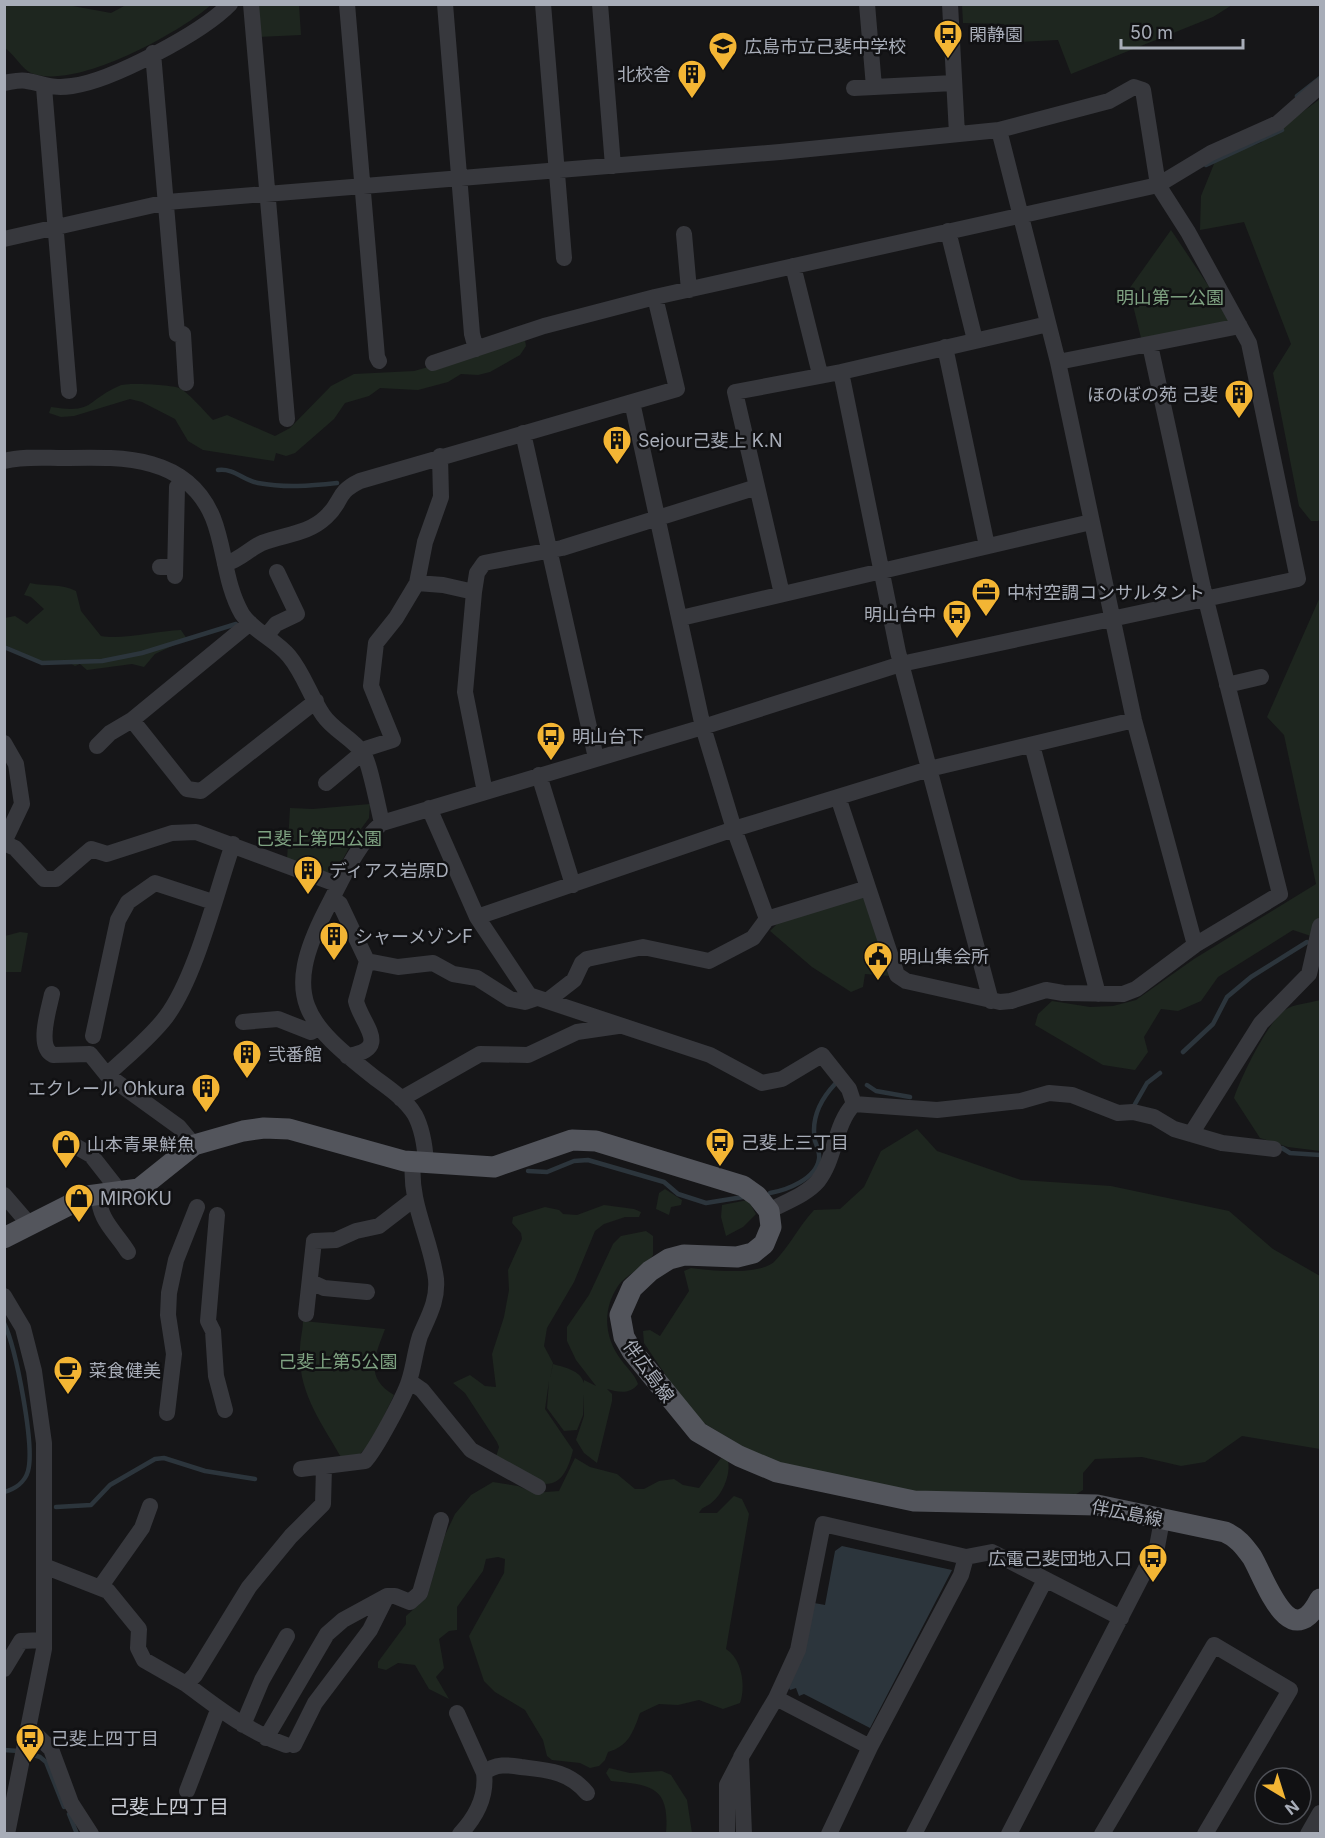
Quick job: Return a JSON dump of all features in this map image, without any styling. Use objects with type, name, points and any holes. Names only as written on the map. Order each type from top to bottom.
[{"type":"main road","points":[[4,1238],[87,1196],[146,1185],[194,1145],[243,1131],[264,1128],[289,1130],[419,1163],[494,1167],[557,1145],[585,1139],[743,1186],[757,1196],[769,1210]]},
{"type":"main road","name":"伴広島線","points":[[769,1210],[770,1232],[759,1249],[737,1257],[684,1255],[669,1259],[637,1282],[622,1307],[620,1323],[627,1343],[674,1406],[698,1432],[739,1456],[777,1472],[914,1501],[1091,1504],[1216,1530],[1235,1537],[1252,1558],[1273,1600],[1289,1617],[1296,1619],[1304,1617],[1312,1612],[1320,1599]]},
{"type":"street","points":[[4,83],[25,80],[44,87],[72,86],[101,79],[199,29],[230,4]]},
{"type":"street","points":[[251,4],[265,193],[287,419]]},
{"type":"street","points":[[347,4],[379,361]]},
{"type":"street","points":[[445,4],[476,349]]},
{"type":"street","points":[[543,4],[564,258]]},
{"type":"street","points":[[600,4],[613,166]]},
{"type":"street","points":[[867,4],[874,87]]},
{"type":"street","points":[[950,4],[957,134]]},
{"type":"street","points":[[153,53],[177,334],[183,334],[186,383]]},
{"type":"street","points":[[854,88],[954,83]]},
{"type":"street","points":[[433,363],[544,326],[656,297],[1158,185],[1210,153],[1278,123],[1320,86]]},
{"type":"street","points":[[44,87],[69,391]]},
{"type":"street","points":[[4,239],[166,202],[613,166],[999,130],[1109,101],[1134,87],[1143,90],[1158,185],[1188,232],[1249,343],[1298,579],[901,664],[703,727],[382,823],[364,841],[318,929],[303,980],[307,1005],[318,1028],[347,1056],[401,1099],[419,1124],[419,1163],[414,1199],[424,1226],[436,1291],[434,1305],[420,1338],[409,1381],[373,1453],[364,1461],[302,1469]]},
{"type":"street","points":[[999,130],[1058,362],[1134,720],[1195,945]]},
{"type":"street","points":[[948,231],[975,340]]},
{"type":"street","points":[[684,234],[689,290]]},
{"type":"street","points":[[793,266],[820,374]]},
{"type":"street","points":[[225,564],[235,561],[262,543],[305,532],[326,518],[345,488],[392,470],[677,389],[656,297]]},
{"type":"street","points":[[782,594],[735,392],[820,374],[841,372],[945,346],[1048,324]]},
{"type":"street","points":[[1058,362],[1240,326]]},
{"type":"street","points":[[838,797],[897,975],[906,981],[991,1001],[1011,1001],[1046,990],[1112,995],[1137,989],[1195,945],[1280,894],[1205,598],[1150,345]]},
{"type":"street","points":[[945,346],[987,546]]},
{"type":"street","points":[[841,372],[901,664],[991,1001]]},
{"type":"street","points":[[632,402],[703,727],[734,829],[767,919]]},
{"type":"street","points":[[523,433],[596,758]]},
{"type":"street","points":[[326,783],[368,748],[393,740],[371,686],[376,643],[396,618],[417,583],[425,542],[441,497],[440,456]]},
{"type":"street","points":[[4,461],[133,458],[151,462],[183,481],[203,501],[212,516],[242,614],[267,635],[298,667],[330,725],[363,753],[382,823]]},
{"type":"street","points":[[170,570],[177,487],[183,481]]},
{"type":"street","points":[[484,792],[465,692],[474,592],[477,573],[484,563],[549,551],[757,487]]},
{"type":"street","points":[[681,618],[1091,522]]},
{"type":"street","points":[[267,635],[276,624],[297,614],[277,572]]},
{"type":"street","points":[[417,583],[444,585],[474,592]]},
{"type":"street","points":[[97,746],[110,733],[132,720],[250,623]]},
{"type":"street","points":[[1227,685],[1261,677]]},
{"type":"street","points":[[132,720],[187,789],[201,791],[315,701]]},
{"type":"street","points":[[477,917],[734,829],[929,769],[1134,720]]},
{"type":"street","points":[[4,744],[16,764],[22,804],[4,843],[15,848],[44,879],[56,879],[91,849],[107,854],[184,832],[196,832],[233,844],[336,892],[367,962],[356,1001],[369,1025],[371,1039],[369,1047],[364,1052],[347,1056]]},
{"type":"street","points":[[1032,745],[1098,994]]},
{"type":"street","points":[[539,775],[573,885]]},
{"type":"street","points":[[429,808],[477,917],[529,995],[716,1058],[762,1083],[782,1079],[822,1055],[849,1089],[854,1104]]},
{"type":"street","points":[[107,1075],[146,1040],[167,1016],[188,975],[233,844]]},
{"type":"street","points":[[93,1036],[118,920],[128,902],[155,883],[213,902]]},
{"type":"street","points":[[367,962],[398,967],[433,963],[453,974],[477,978],[515,1000],[525,1002],[542,999],[569,986],[587,959],[643,947],[709,961],[753,938],[767,919],[868,888]]},
{"type":"street","points":[[1191,1134],[1261,1023],[1309,974],[1320,926]]},
{"type":"street","points":[[52,994],[45,1035],[45,1048],[48,1053],[53,1055],[90,1054],[107,1075],[179,1127],[194,1145]]},
{"type":"street","points":[[243,1022],[278,1019],[311,1032],[318,1028]]},
{"type":"street","points":[[401,1099],[480,1054],[528,1055],[577,1032],[619,1026]]},
{"type":"street","points":[[854,1104],[937,1110],[1021,1101],[1049,1093],[1078,1097],[1118,1113],[1133,1112],[1154,1117],[1174,1129],[1222,1143],[1274,1149]]},
{"type":"street","points":[[769,1210],[809,1190],[817,1181],[829,1160],[847,1112],[854,1104]]},
{"type":"street","points":[[70,1143],[91,1155],[110,1193],[99,1208],[105,1221],[128,1252]]},
{"type":"street","points":[[4,1196],[29,1224]]},
{"type":"street","points":[[306,1314],[314,1241],[336,1240],[356,1231],[379,1226],[414,1199]]},
{"type":"street","points":[[167,1413],[174,1354],[168,1315],[169,1293],[176,1260],[197,1207]]},
{"type":"street","points":[[217,1215],[208,1321],[213,1331],[216,1376],[225,1410]]},
{"type":"street","points":[[311,1282],[324,1288],[367,1292]]},
{"type":"street","points":[[4,1296],[23,1328],[34,1371],[44,1440],[44,1640],[41,1669],[7,1833]]},
{"type":"street","points":[[409,1381],[422,1390],[471,1450],[538,1487]]},
{"type":"street","points":[[186,1684],[195,1675],[249,1587],[291,1536],[323,1504],[324,1467]]},
{"type":"street","points":[[101,1586],[141,1528],[150,1506]]},
{"type":"street","points":[[266,1738],[327,1634],[343,1620],[387,1596],[395,1596],[410,1602],[420,1593],[441,1520]]},
{"type":"street","points":[[1009,1833],[1157,1547],[1162,1520]]},
{"type":"street","points":[[727,1833],[727,1785],[776,1698],[798,1650],[823,1524],[966,1557],[992,1552],[1121,1618]]},
{"type":"street","points":[[829,1833],[870,1747],[961,1575],[966,1557]]},
{"type":"street","points":[[44,1566],[101,1586],[114,1597],[139,1629],[138,1648],[144,1660],[186,1684],[218,1710],[243,1725],[266,1738],[290,1745],[315,1703],[370,1630],[387,1596]]},
{"type":"street","points":[[914,1833],[1045,1580]]},
{"type":"street","points":[[243,1725],[262,1680],[287,1636]]},
{"type":"street","points":[[4,1669],[21,1641],[44,1640]]},
{"type":"street","points":[[1102,1833],[1214,1645],[1290,1690],[1205,1833]]},
{"type":"street","points":[[776,1698],[870,1747]]},
{"type":"street","points":[[187,1791],[218,1710]]},
{"type":"street","points":[[457,1713],[484,1773],[485,1792],[479,1807],[460,1833]]},
{"type":"street","points":[[29,1728],[51,1749],[71,1803],[91,1833]]},
{"type":"street","points":[[741,1757],[744,1833]]},
{"type":"street","points":[[484,1773],[493,1768],[511,1765],[548,1768],[574,1780],[587,1793]]},
{"type":"street","points":[[1308,1833],[1320,1812]]},
{"type":"green space","points":[[962,4],[1232,5],[1213,17],[1071,74],[1058,40],[1019,42],[1004,24],[963,23]]},
{"type":"green space","points":[[4,5],[67,5],[111,13],[126,5],[211,5],[176,30],[125,56],[99,67],[73,74],[50,76],[31,73],[5,48]]},
{"type":"green space","points":[[255,5],[299,5],[301,35],[258,37]]},
{"type":"green space","points":[[1320,99],[1320,519],[1311,521],[1299,506],[1273,373],[1291,344],[1244,222],[1200,230],[1201,196],[1216,159],[1260,143]]},
{"type":"green space","name":"明山第一公園","points":[[1171,230],[1230,318],[1226,324],[1142,342],[1129,289]]},
{"type":"green space","points":[[525,340],[526,346],[520,355],[490,372],[478,375],[461,374],[448,382],[418,390],[380,388],[369,396],[345,403],[334,419],[295,453],[286,456],[276,453],[274,461],[203,450],[188,441],[175,419],[142,402],[130,399],[74,416],[61,417],[49,413],[51,407],[75,409],[89,405],[108,391],[123,385],[167,386],[182,390],[213,420],[227,415],[275,436],[290,428],[331,386],[354,374],[414,371]]},
{"type":"green space","points":[[30,583],[64,587],[76,591],[81,611],[101,636],[119,637],[181,630],[187,639],[155,654],[144,667],[132,664],[87,670],[80,664],[75,666],[68,662],[42,662],[5,645],[5,618],[15,616],[27,624],[44,609],[31,597],[24,595]]},
{"type":"green space","points":[[1320,597],[1320,916],[1311,936],[1293,930],[1218,977],[1201,1001],[1178,1011],[1161,1009],[1144,1037],[1148,1052],[1135,1070],[1103,1065],[1035,1025],[1038,1014],[1052,1001],[1090,1007],[1113,1006],[1136,1000],[1194,959],[1316,884],[1284,735],[1267,717]]},
{"type":"green space","name":"己斐上第四公園","points":[[370,804],[369,818],[355,837],[338,868],[325,874],[287,860],[290,808],[313,809]]},
{"type":"green space","points":[[859,895],[867,901],[890,976],[865,974],[863,987],[851,992],[812,967],[770,931],[780,921]]},
{"type":"green space","points":[[20,932],[28,933],[21,972],[5,972],[5,936]]},
{"type":"green space","points":[[1320,1000],[1320,1151],[1288,1147],[1260,1138],[1234,1098],[1255,1051],[1278,1016],[1292,1006]]},
{"type":"green space","points":[[917,1129],[937,1151],[1021,1180],[1111,1186],[1229,1211],[1273,1249],[1320,1276],[1320,1449],[1242,1436],[1205,1462],[1181,1466],[1142,1457],[1095,1459],[1083,1473],[1083,1490],[1073,1496],[916,1493],[772,1464],[702,1422],[687,1407],[644,1343],[643,1331],[650,1330],[660,1336],[689,1291],[684,1271],[691,1268],[722,1271],[758,1269],[774,1262],[814,1210],[840,1209],[864,1187],[881,1151]]},
{"type":"green space","points":[[665,1189],[682,1200],[681,1205],[671,1207],[669,1215],[656,1209],[659,1193]]},
{"type":"green space","points":[[748,1200],[756,1214],[743,1227],[726,1236],[721,1217],[722,1205]]},
{"type":"green space","points":[[604,1205],[641,1212],[639,1217],[625,1217],[604,1224],[595,1231],[574,1282],[547,1328],[544,1346],[553,1363],[550,1379],[553,1364],[572,1370],[584,1383],[584,1380],[596,1386],[576,1360],[567,1341],[567,1327],[589,1295],[613,1244],[621,1236],[646,1231],[653,1236],[653,1255],[646,1264],[618,1286],[607,1314],[612,1343],[638,1384],[628,1391],[607,1389],[612,1394],[612,1401],[597,1463],[584,1453],[576,1440],[584,1416],[584,1394],[583,1415],[577,1430],[564,1431],[547,1408],[549,1381],[545,1409],[573,1450],[567,1468],[560,1478],[544,1484],[495,1460],[499,1447],[497,1442],[465,1393],[453,1383],[470,1375],[485,1386],[496,1387],[492,1354],[504,1317],[509,1290],[508,1270],[522,1239],[521,1233],[512,1223],[513,1217],[545,1207],[559,1210],[563,1214],[577,1215]]},
{"type":"green space","name":"己斐上第5公園","points":[[303,1321],[385,1329],[374,1366],[375,1374],[385,1388],[394,1395],[372,1441],[360,1454],[342,1459],[312,1406],[302,1379],[300,1364]]},
{"type":"green space","points":[[575,1458],[590,1467],[617,1474],[635,1489],[644,1489],[659,1481],[674,1479],[683,1485],[699,1488],[721,1458],[728,1461],[729,1467],[725,1485],[718,1496],[699,1513],[717,1513],[734,1496],[742,1499],[749,1514],[726,1649],[736,1659],[741,1673],[743,1689],[740,1703],[723,1709],[699,1700],[678,1705],[659,1704],[640,1713],[626,1742],[608,1752],[605,1760],[599,1766],[590,1768],[580,1763],[552,1760],[547,1756],[543,1740],[525,1710],[495,1692],[484,1681],[469,1636],[504,1573],[505,1559],[498,1557],[486,1559],[483,1571],[457,1607],[457,1630],[449,1631],[439,1639],[444,1668],[436,1677],[449,1699],[429,1689],[415,1665],[398,1663],[386,1670],[378,1668],[378,1662],[406,1624],[406,1616],[427,1597],[445,1535],[455,1514],[471,1495],[493,1482],[518,1486],[534,1493],[559,1491]]},
{"type":"green space","points":[[609,1768],[630,1773],[662,1771],[671,1775],[687,1800],[692,1833],[666,1833],[665,1806],[661,1797],[647,1787],[611,1781],[606,1773]]},
{"type":"shaded area","points":[[842,1546],[952,1570],[870,1728],[804,1694],[799,1696],[796,1688],[790,1690],[788,1686],[814,1603],[825,1605],[835,1551]]},
{"type":"waterway","points":[[1297,96],[1320,78]]},
{"type":"waterway","points":[[1206,165],[1282,130]]},
{"type":"waterway","points":[[218,470],[234,472],[268,485],[298,486],[337,483]]},
{"type":"waterway","points":[[4,647],[42,663],[102,661],[142,653],[236,624]]},
{"type":"waterway","points":[[1183,1052],[1213,1024],[1227,997],[1251,977],[1307,942]]},
{"type":"waterway","points":[[1135,1104],[1147,1083],[1160,1073]]},
{"type":"waterway","points":[[770,1193],[807,1178],[817,1166],[819,1157],[814,1125],[821,1104],[835,1084]]},
{"type":"waterway","points":[[867,1085],[876,1091],[910,1097]]},
{"type":"waterway","points":[[1282,1148],[1290,1153],[1320,1155]]},
{"type":"waterway","points":[[528,1171],[547,1172],[574,1161],[588,1160],[664,1182],[678,1194],[706,1203],[743,1197]]},
{"type":"waterway","points":[[4,1323],[14,1353],[29,1441],[28,1471],[25,1478],[16,1487],[4,1492]]},
{"type":"waterway","points":[[56,1507],[91,1505],[110,1485],[155,1459],[164,1458],[205,1471],[255,1479]]},
{"type":"waterway","points":[[4,1750],[19,1751]]},
{"type":"waterway","points":[[27,1753],[40,1757],[46,1762],[64,1807]]},
{"type":"waterway","points":[[69,1814],[77,1834]]},
{"type":"place","name":"閑静園","points":[[948,60]]},
{"type":"place","name":"広島市立己斐中学校","points":[[723,72]]},
{"type":"place","name":"北校舎","points":[[692,100]]},
{"type":"place","name":"ほのぼの苑 己斐","points":[[1239,420]]},
{"type":"place","name":"Sejour己斐上 K.N","points":[[617,466]]},
{"type":"place","name":"中村空調コンサルタント","points":[[986,618]]},
{"type":"place","name":"明山台中","points":[[957,640]]},
{"type":"place","name":"明山台下","points":[[551,762]]},
{"type":"place","name":"ディアス岩原D","points":[[308,896]]},
{"type":"place","name":"シャーメゾンF","points":[[334,962]]},
{"type":"place","name":"明山集会所","points":[[878,982]]},
{"type":"place","name":"弐番館","points":[[247,1080]]},
{"type":"place","name":"エクレール Ohkura","points":[[206,1114]]},
{"type":"place","name":"己斐上三丁目","points":[[720,1168]]},
{"type":"place","name":"山本青果鮮魚","points":[[66,1170]]},
{"type":"place","name":"MIROKU","points":[[79,1224]]},
{"type":"place","name":"菜食健美","points":[[68,1396]]},
{"type":"place","name":"広電己斐団地入口","points":[[1153,1584]]},
{"type":"place","name":"己斐上四丁目","points":[[30,1764]]},
{"type":"district","name":"己斐上四丁目","points":[[169,1807]]}]
